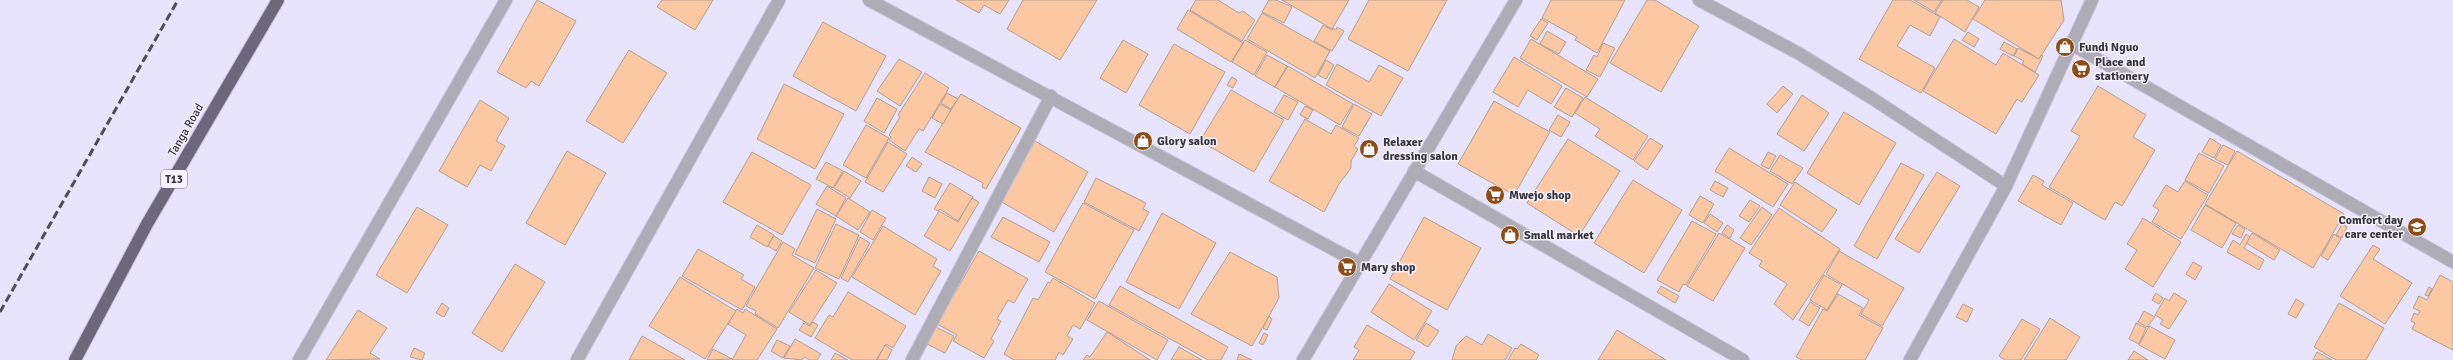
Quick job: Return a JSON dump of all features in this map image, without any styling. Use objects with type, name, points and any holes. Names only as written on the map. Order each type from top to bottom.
[{"type":"highway","name":"Tanga Road","points":[[75,360],[147,224],[278,0]]},
{"type":"street","points":[[299,360],[506,0]]},
{"type":"street","points":[[577,360],[780,0]]},
{"type":"street","points":[[869,0],[1051,96],[1359,264]]},
{"type":"street","points":[[1699,0],[1798,53],[1863,93],[2006,186]]},
{"type":"street","points":[[1910,360],[2006,186],[2092,0]]},
{"type":"street","points":[[1303,360],[1512,1]]},
{"type":"street","points":[[2071,44],[2453,262]]},
{"type":"street","points":[[912,360],[1051,96]]},
{"type":"street","points":[[1414,171],[1744,360]]},
{"type":"building","points":[[537,0],[576,21],[539,86],[531,81],[526,88],[497,72]]},
{"type":"building","points":[[662,0],[713,0],[695,30],[657,7]]},
{"type":"building","points":[[956,0],[1009,0],[1000,14],[984,5],[979,13]]},
{"type":"building","points":[[1023,0],[1097,0],[1060,60],[1007,29]]},
{"type":"building","points":[[1196,0],[1218,0],[1239,13],[1243,11],[1255,20],[1242,41],[1190,10]]},
{"type":"building","points":[[1269,0],[1276,0],[1292,7],[1284,23],[1262,12]]},
{"type":"building","points":[[1282,0],[1349,0],[1332,29]]},
{"type":"building","points":[[1369,0],[1447,0],[1408,71],[1348,39]]},
{"type":"building","points":[[1551,0],[1625,0],[1597,53],[1575,40],[1577,37],[1542,18]]},
{"type":"building","points":[[1647,0],[1655,0],[1699,26],[1661,92],[1610,63]]},
{"type":"building","points":[[1893,0],[1910,0],[1940,17],[1930,36],[1910,25],[1897,46],[1935,68],[1921,93],[1859,59]]},
{"type":"building","points":[[1914,0],[1942,0],[1934,12]]},
{"type":"building","points":[[1943,0],[1967,0],[1979,7],[1965,32],[1935,13]]},
{"type":"building","points":[[1985,0],[2061,0],[2064,20],[2039,59],[1973,19]]},
{"type":"building","points":[[1188,10],[1243,43],[1231,62],[1177,29]]},
{"type":"building","points":[[1262,13],[1330,51],[1315,78],[1247,39]]},
{"type":"building","points":[[1541,19],[1548,23],[1537,40],[1530,36]]},
{"type":"building","points":[[823,22],[886,56],[856,111],[793,76]]},
{"type":"building","points":[[1323,25],[1332,30],[1333,28],[1336,30],[1337,27],[1344,31],[1332,51],[1314,41]]},
{"type":"building","points":[[1547,31],[1566,42],[1559,54],[1540,44]]},
{"type":"building","points":[[1968,32],[1979,39],[1974,47],[1962,40]]},
{"type":"building","points":[[1531,39],[1598,79],[1587,97],[1520,58]]},
{"type":"building","points":[[1954,39],[1996,65],[2003,53],[2039,75],[2022,102],[2017,99],[1996,134],[1923,91]]},
{"type":"building","points":[[1123,40],[1148,54],[1126,93],[1100,78]]},
{"type":"building","points":[[1245,40],[1267,52],[1254,75],[1232,62]]},
{"type":"building","points":[[2004,42],[2017,49],[2013,56],[2000,49]]},
{"type":"building","points":[[1603,43],[1615,48],[1600,77],[1586,70],[1594,55],[1597,57]]},
{"type":"building","points":[[1174,44],[1225,72],[1190,134],[1139,105]]},
{"type":"building","points":[[2018,48],[2039,59],[2041,55],[2043,56],[2035,72],[2022,64],[2024,61],[2014,56]]},
{"type":"building","points":[[629,50],[667,73],[623,143],[586,121]]},
{"type":"building","points":[[1267,55],[1287,66],[1275,87],[1255,76]]},
{"type":"building","points":[[1514,57],[1562,86],[1551,104],[1528,90],[1518,107],[1493,92]]},
{"type":"building","points":[[899,59],[922,72],[900,106],[877,91]]},
{"type":"building","points":[[1326,60],[1334,65],[1326,79],[1318,75]]},
{"type":"building","points":[[1337,64],[1369,82],[1379,65],[1403,78],[1381,116],[1326,85]]},
{"type":"building","points":[[1288,66],[1353,104],[1340,125],[1275,87]]},
{"type":"building","points":[[925,73],[949,88],[923,131],[919,129],[905,151],[889,140],[891,137],[889,135],[900,117],[898,115]]},
{"type":"building","points":[[1232,77],[1237,80],[1233,88],[1227,85]]},
{"type":"building","points":[[784,84],[844,114],[815,169],[757,139]]},
{"type":"building","points":[[1783,86],[1793,94],[1777,113],[1767,104]]},
{"type":"building","points":[[2098,86],[2146,115],[2133,137],[2155,150],[2122,206],[2115,202],[2105,220],[2049,187],[2080,136],[2071,131]]},
{"type":"building","points":[[1566,88],[1583,98],[1572,117],[1554,107]]},
{"type":"building","points":[[1231,90],[1284,120],[1254,172],[1200,141]]},
{"type":"building","points":[[947,93],[958,99],[951,109],[941,103]]},
{"type":"building","points":[[961,94],[1021,128],[986,189],[982,187],[983,183],[925,152]]},
{"type":"building","points":[[1284,95],[1298,102],[1288,120],[1274,112]]},
{"type":"building","points":[[1802,95],[1829,113],[1804,151],[1777,134]]},
{"type":"building","points":[[1585,97],[1648,136],[1633,160],[1595,136],[1600,129],[1575,113]]},
{"type":"building","points":[[877,98],[897,109],[884,133],[864,121]]},
{"type":"building","points":[[480,100],[509,118],[496,141],[505,146],[491,171],[480,165],[467,187],[439,171]]},
{"type":"building","points":[[1494,101],[1550,132],[1514,195],[1458,164]]},
{"type":"building","points":[[940,104],[951,110],[943,124],[932,118]]},
{"type":"building","points":[[1354,104],[1372,114],[1359,136],[1342,127]]},
{"type":"building","points":[[1305,106],[1313,110],[1308,119],[1300,115]]},
{"type":"building","points":[[1844,112],[1896,143],[1859,205],[1807,173]]},
{"type":"building","points":[[1558,115],[1570,122],[1561,137],[1549,130]]},
{"type":"building","points":[[1305,119],[1331,134],[1336,125],[1359,138],[1354,146],[1358,149],[1351,161],[1351,168],[1339,184],[1324,212],[1269,181]]},
{"type":"building","points":[[866,125],[889,138],[866,178],[843,165]]},
{"type":"building","points":[[1650,138],[1663,146],[1647,170],[1634,161]]},
{"type":"building","points":[[2210,138],[2221,145],[2214,158],[2202,152]]},
{"type":"building","points":[[1568,139],[1620,171],[1579,236],[1527,203]]},
{"type":"building","points":[[1035,141],[1088,172],[1054,232],[1000,201]]},
{"type":"building","points":[[888,142],[907,154],[883,192],[865,182]]},
{"type":"building","points":[[2223,145],[2235,151],[2228,165],[2215,159]]},
{"type":"building","points":[[1729,148],[1788,184],[1773,207],[1715,171]]},
{"type":"building","points":[[567,151],[606,173],[565,245],[526,223]]},
{"type":"building","points":[[2237,151],[2344,214],[2313,268],[2205,204]]},
{"type":"building","points":[[752,152],[811,185],[782,235],[723,202]]},
{"type":"building","points":[[1768,152],[1776,156],[1769,169],[1761,165]]},
{"type":"building","points":[[2199,153],[2224,166],[2209,193],[2185,180]]},
{"type":"building","points":[[1780,155],[1803,168],[1792,184],[1770,171]]},
{"type":"building","points":[[912,157],[922,164],[916,172],[906,166]]},
{"type":"building","points":[[826,162],[843,171],[833,188],[816,179]]},
{"type":"building","points":[[1901,163],[1924,175],[1877,259],[1854,246]]},
{"type":"building","points":[[844,171],[861,181],[850,198],[834,188]]},
{"type":"building","points":[[1937,172],[1960,186],[1919,253],[1895,239]]},
{"type":"building","points":[[2033,175],[2044,181],[2042,185],[2073,203],[2061,225],[2018,201]]},
{"type":"building","points":[[929,177],[942,184],[935,198],[922,191]]},
{"type":"building","points":[[1096,178],[1146,203],[1143,209],[1149,212],[1139,231],[1084,202]]},
{"type":"building","points":[[1633,180],[1682,210],[1644,273],[1594,243]]},
{"type":"building","points":[[1715,181],[1728,188],[1723,197],[1710,190]]},
{"type":"building","points":[[2185,181],[2208,195],[2181,239],[2152,222],[2159,210],[2153,206],[2166,185],[2178,192]]},
{"type":"building","points":[[1795,182],[1837,210],[1822,232],[1780,205]]},
{"type":"building","points":[[950,183],[973,197],[958,221],[940,209],[938,211],[934,209]]},
{"type":"building","points":[[827,186],[846,198],[836,216],[816,204]]},
{"type":"building","points":[[1700,196],[1714,204],[1703,223],[1689,215]]},
{"type":"building","points":[[848,198],[870,212],[858,230],[836,216]]},
{"type":"building","points":[[972,198],[979,202],[950,251],[924,236],[939,211],[958,222]]},
{"type":"building","points":[[1750,200],[1760,206],[1749,222],[1739,216]]},
{"type":"building","points":[[1083,203],[1134,230],[1095,299],[1045,272]]},
{"type":"building","points":[[2205,205],[2236,223],[2222,248],[2191,230]]},
{"type":"building","points":[[417,207],[448,225],[407,293],[376,275]]},
{"type":"building","points":[[1762,207],[1772,215],[1751,245],[1740,238]]},
{"type":"building","points":[[1779,208],[1840,249],[1793,320],[1774,304],[1787,284],[1759,266],[1762,261],[1749,253]]},
{"type":"building","points":[[817,209],[836,219],[815,263],[795,254]]},
{"type":"building","points":[[872,210],[886,218],[873,240],[860,232]]},
{"type":"building","points":[[1162,213],[1216,243],[1179,309],[1126,282]]},
{"type":"building","points":[[1710,214],[1723,223],[1717,232],[1704,223]]},
{"type":"building","points":[[1003,217],[1050,242],[1039,262],[991,237]]},
{"type":"building","points":[[1424,217],[1481,248],[1447,310],[1390,279]]},
{"type":"building","points":[[2143,218],[2181,242],[2153,287],[2125,269],[2137,250],[2127,244]]},
{"type":"building","points":[[1692,221],[1716,234],[1686,285],[1683,284],[1679,292],[1657,280]]},
{"type":"building","points":[[836,224],[859,235],[839,279],[815,268]]},
{"type":"building","points":[[2342,224],[2347,227],[2342,238],[2336,235]]},
{"type":"building","points":[[757,225],[774,235],[767,247],[750,237]]},
{"type":"building","points":[[1727,225],[1734,230],[1730,238],[1722,233]]},
{"type":"building","points":[[2238,225],[2245,229],[2241,238],[2232,234]]},
{"type":"building","points":[[883,226],[937,259],[933,266],[941,271],[915,315],[852,277]]},
{"type":"building","points":[[1719,233],[1745,248],[1713,301],[1687,286]]},
{"type":"building","points":[[2252,233],[2280,250],[2274,260],[2246,243]]},
{"type":"building","points":[[2246,234],[2250,237],[2244,248],[2264,260],[2259,270],[2227,252],[2233,240],[2240,245]]},
{"type":"building","points":[[2334,234],[2341,239],[2328,260],[2321,256]]},
{"type":"building","points":[[774,236],[782,241],[776,251],[768,246]]},
{"type":"building","points":[[860,237],[870,243],[848,282],[841,278]]},
{"type":"building","points":[[783,242],[795,249],[792,255],[814,268],[778,328],[755,314],[756,311],[746,306]]},
{"type":"building","points":[[2373,245],[2380,249],[2373,259],[2412,283],[2385,324],[2340,296]]},
{"type":"building","points":[[698,249],[744,275],[741,279],[755,287],[742,310],[682,276]]},
{"type":"building","points":[[979,251],[1028,279],[1014,303],[1008,300],[997,319],[1001,321],[991,339],[994,341],[984,358],[953,341],[957,335],[937,324]]},
{"type":"building","points":[[1839,251],[1904,288],[1882,326],[1861,314],[1869,300],[1826,274]]},
{"type":"building","points":[[1230,252],[1277,277],[1279,298],[1252,346],[1191,314]]},
{"type":"building","points":[[2193,262],[2202,267],[2195,280],[2186,274]]},
{"type":"building","points":[[515,264],[545,282],[502,352],[472,333]]},
{"type":"building","points":[[816,270],[837,283],[810,325],[789,312]]},
{"type":"building","points":[[1824,275],[1842,285],[1827,310],[1810,300]]},
{"type":"building","points":[[2440,275],[2453,282],[2453,350],[2412,329],[2415,323],[2411,321],[2414,313],[2418,315],[2420,311],[2413,308],[2419,296],[2427,300]]},
{"type":"building","points":[[680,277],[736,311],[705,359],[649,326]]},
{"type":"building","points":[[1053,278],[1095,303],[1080,329],[1073,325],[1067,336],[1073,339],[1063,355],[1059,352],[1055,360],[1014,360],[1004,354],[1033,298],[1038,300],[1048,282],[1050,283]]},
{"type":"building","points":[[1389,284],[1432,311],[1414,340],[1371,312]]},
{"type":"building","points":[[1120,286],[1228,347],[1221,360],[1208,360],[1109,305]]},
{"type":"building","points":[[1661,286],[1679,296],[1675,303],[1657,292]]},
{"type":"building","points":[[2429,287],[2432,289],[2428,296],[2425,295]]},
{"type":"building","points":[[848,292],[906,326],[893,348],[886,344],[876,360],[852,360],[815,338],[829,315],[833,317]]},
{"type":"building","points":[[2156,293],[2163,298],[2159,304],[2152,300]]},
{"type":"building","points":[[2174,293],[2187,301],[2169,329],[2160,324],[2163,320],[2155,315],[2165,298],[2169,301]]},
{"type":"building","points":[[1838,294],[1863,308],[1859,315],[1883,328],[1865,360],[1802,360],[1796,357],[1823,309],[1827,311]]},
{"type":"building","points":[[2296,299],[2304,304],[2296,318],[2288,314]]},
{"type":"building","points":[[1099,301],[1168,340],[1157,360],[1087,320]]},
{"type":"building","points":[[1810,302],[1820,308],[1809,326],[1799,320]]},
{"type":"building","points":[[442,303],[449,308],[444,317],[436,313]]},
{"type":"building","points":[[2339,303],[2384,328],[2366,360],[2336,360],[2314,347]]},
{"type":"building","points":[[1963,304],[1973,309],[1967,322],[1956,317]]},
{"type":"building","points":[[737,309],[743,313],[745,309],[777,329],[757,360],[732,360],[746,335],[728,324]]},
{"type":"building","points":[[358,310],[387,328],[370,353],[380,359],[326,360]]},
{"type":"building","points":[[2144,311],[2155,317],[2147,327],[2138,322]]},
{"type":"building","points":[[1269,316],[1272,319],[1267,330],[1263,328]]},
{"type":"building","points":[[2050,318],[2080,337],[2066,360],[2024,360]]},
{"type":"building","points":[[2022,319],[2040,329],[2021,360],[2005,360],[1999,356]]},
{"type":"building","points":[[813,322],[818,325],[811,337],[799,330],[804,323],[810,326]]},
{"type":"building","points":[[1426,323],[1439,331],[1428,347],[1416,340]]},
{"type":"building","points":[[2136,323],[2146,328],[2139,344],[2129,339]]},
{"type":"building","points":[[1367,325],[1415,352],[1410,360],[1353,360],[1359,350],[1354,347]]},
{"type":"building","points":[[2149,326],[2175,340],[2165,359],[2139,345]]},
{"type":"building","points":[[936,327],[954,336],[945,353],[927,344]]},
{"type":"building","points":[[1617,330],[1666,360],[1598,360]]},
{"type":"building","points":[[1107,332],[1150,360],[1083,360],[1087,355],[1090,357]]},
{"type":"building","points":[[1264,333],[1268,335],[1263,345],[1259,343]]},
{"type":"building","points":[[1488,334],[1512,348],[1505,360],[1452,360],[1456,346],[1466,336],[1482,345]]},
{"type":"building","points":[[642,336],[685,360],[629,360]]},
{"type":"building","points":[[795,339],[821,354],[817,360],[810,360],[804,357],[802,360],[784,358]]},
{"type":"building","points":[[777,340],[790,346],[783,358],[771,351]]},
{"type":"building","points":[[1521,344],[1539,355],[1536,360],[1508,360],[1515,348],[1517,349]]},
{"type":"building","points":[[885,345],[892,350],[887,360],[877,360]]},
{"type":"building","points":[[1179,347],[1202,360],[1171,360]]},
{"type":"building","points":[[414,348],[425,353],[422,360],[410,357]]},
{"type":"building","points":[[713,349],[732,359],[707,360]]},
{"type":"building","points":[[2134,351],[2148,360],[2128,360]]},
{"type":"building","points":[[2317,352],[2332,360],[2313,360]]},
{"type":"building","points":[[835,353],[848,360],[831,360]]},
{"type":"building","points":[[1239,354],[1252,360],[1237,360]]},
{"type":"railway","points":[[0,312],[178,0]]},
{"type":"place","name":"Fundi Nguo","points":[[2065,47]]},
{"type":"place","name":"Place and stationery","points":[[2081,69]]},
{"type":"place","name":"Glory salon","points":[[1143,141]]},
{"type":"place","name":"Relaxer dressing salon","points":[[1369,149]]},
{"type":"place","name":"Mwejo shop","points":[[1495,195]]},
{"type":"place","name":"Comfort day care center","points":[[2417,227]]},
{"type":"place","name":"Small market","points":[[1510,235]]},
{"type":"place","name":"Mary shop","points":[[1347,267]]}]
